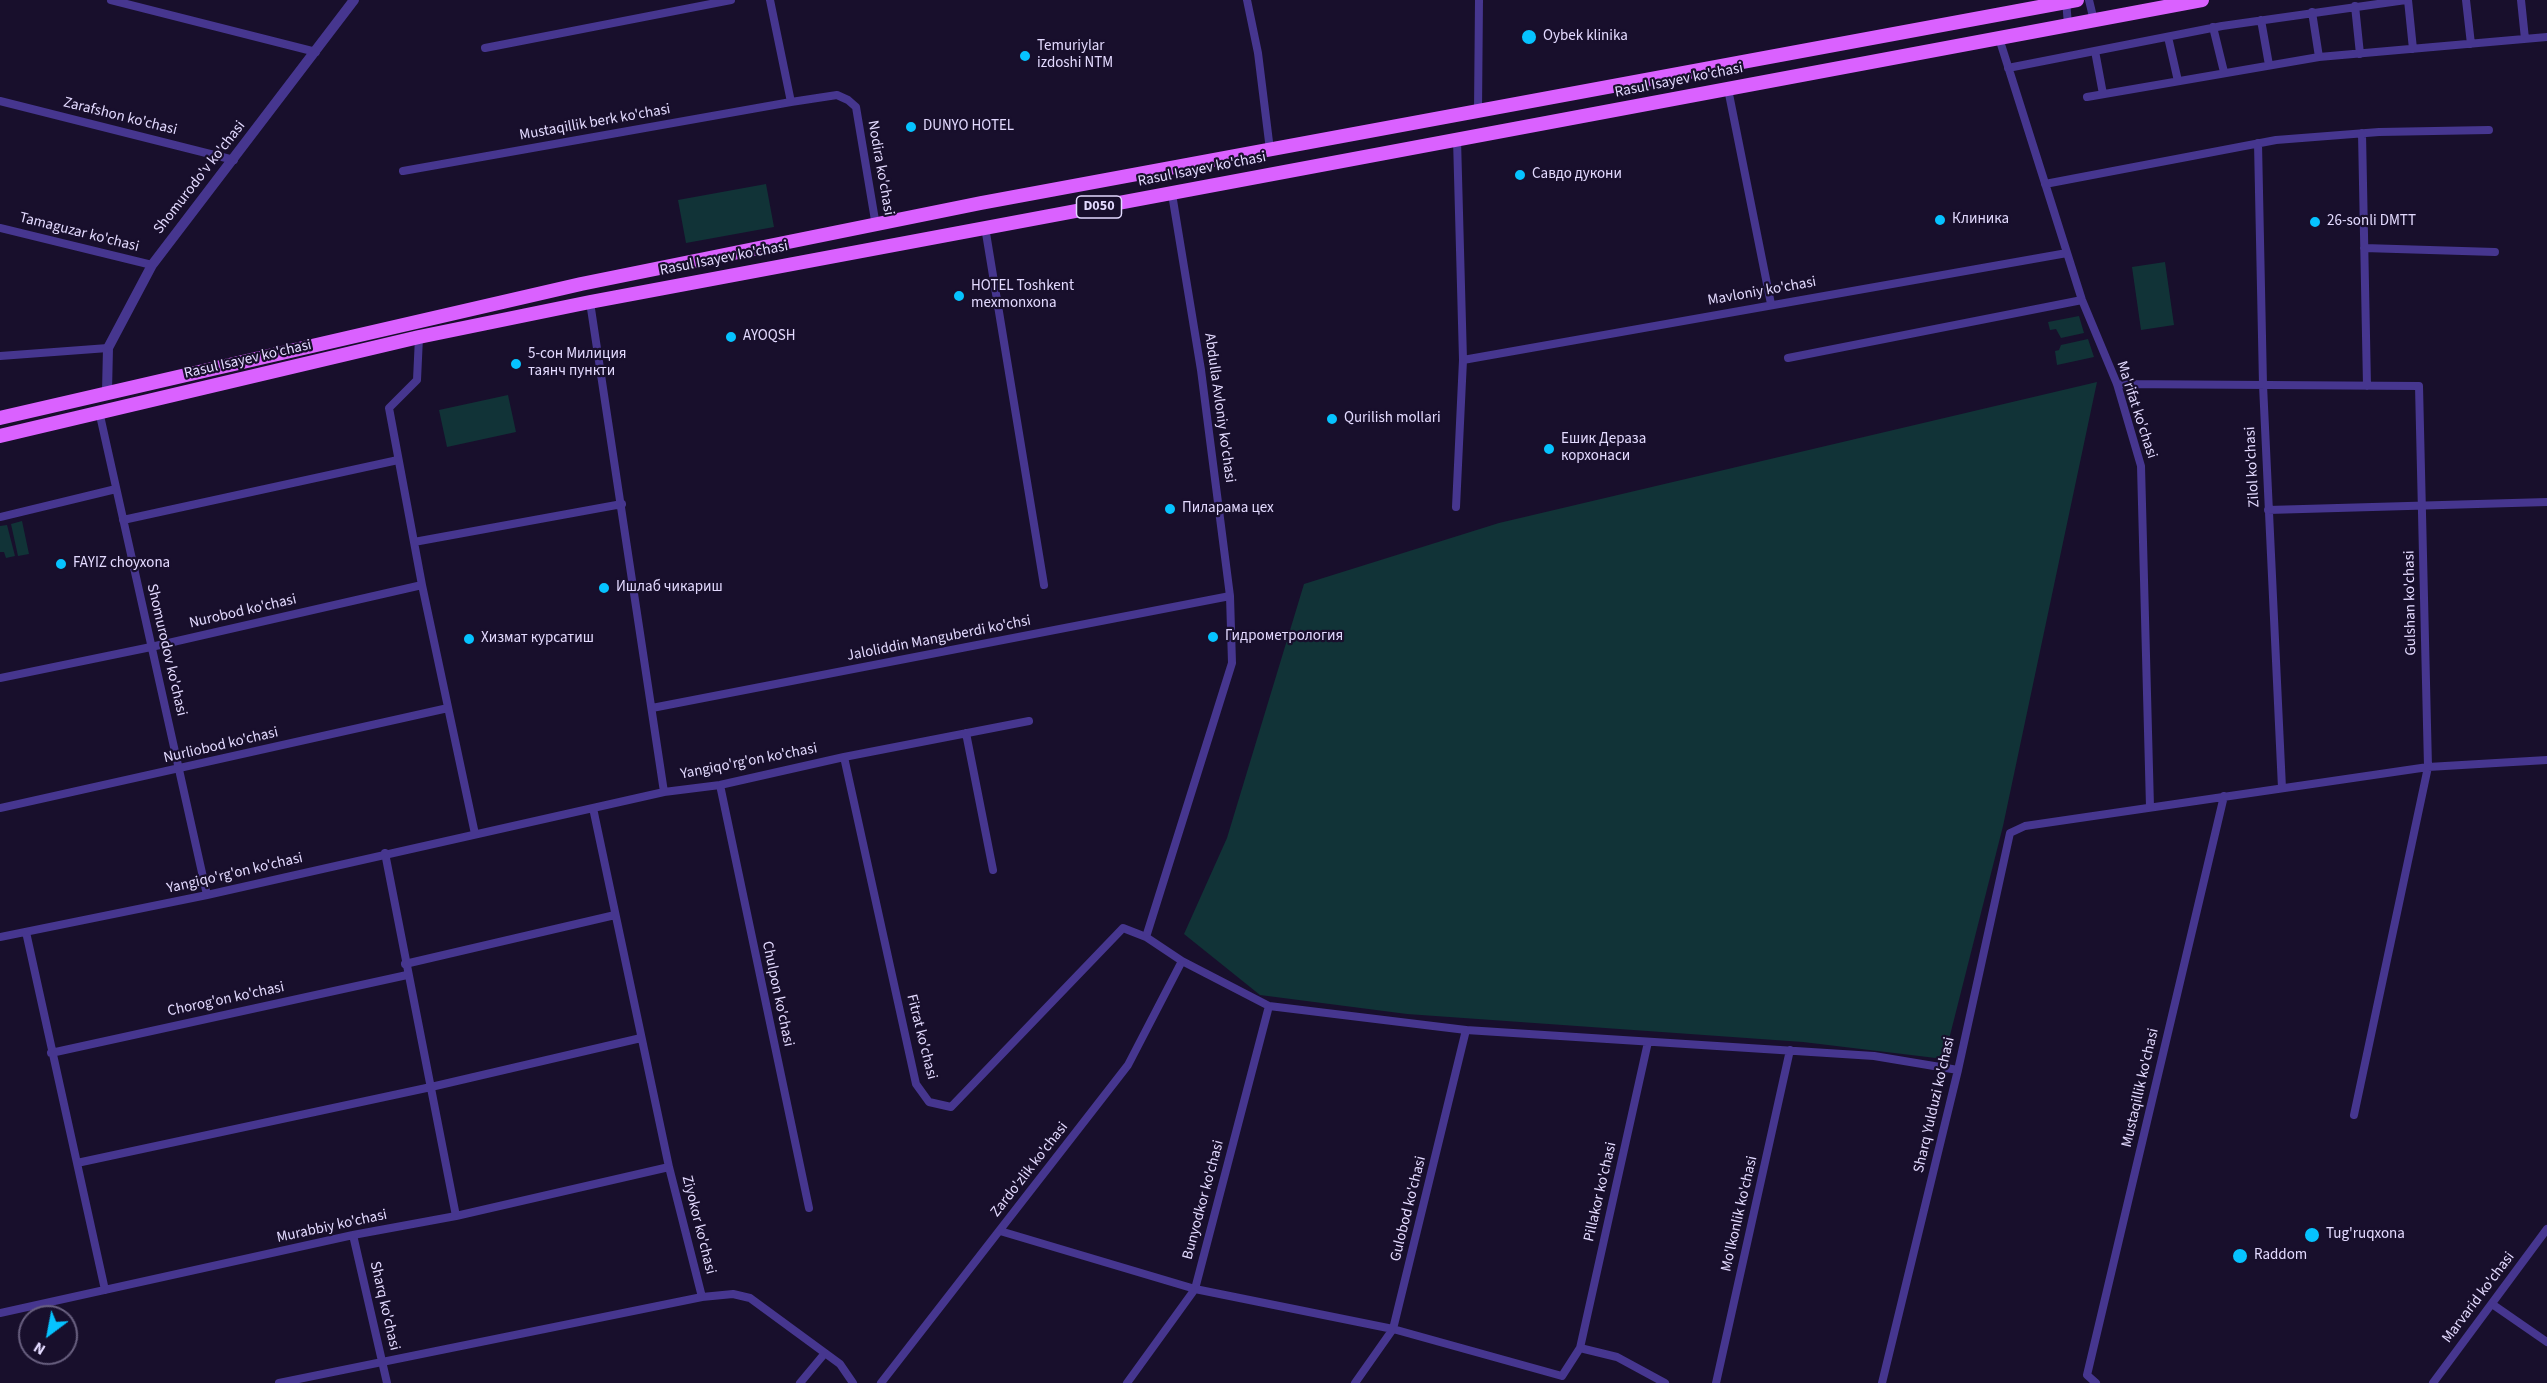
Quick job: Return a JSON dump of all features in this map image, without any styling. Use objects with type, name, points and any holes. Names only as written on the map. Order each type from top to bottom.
[{"type":"main road","name":"Rasul Isayev ko'chasi","points":[[0,436],[419,337],[590,302],[2202,0]]},
{"type":"main road","name":"Rasul Isayev ko'chasi","points":[[0,418],[107,391],[581,284],[981,203],[2069,1]]},
{"type":"main road","points":[[981,203],[985,227]]},
{"type":"street","points":[[111,0],[316,52]]},
{"type":"street","name":"Shomurodo'v ko'chasi","points":[[107,391],[108,348],[152,265],[354,0]]},
{"type":"street","points":[[485,48],[731,0]]},
{"type":"street","points":[[770,0],[791,102]]},
{"type":"street","points":[[1247,0],[1258,53],[1270,150]]},
{"type":"street","points":[[1478,111],[1479,0]]},
{"type":"street","points":[[2089,0],[2094,21]]},
{"type":"street","points":[[2008,68],[2213,27],[2407,0],[2413,49]]},
{"type":"street","points":[[2466,0],[2470,44]]},
{"type":"street","points":[[2521,0],[2525,39]]},
{"type":"street","points":[[2068,25],[2069,1]]},
{"type":"street","points":[[2355,6],[2360,54]]},
{"type":"street","points":[[2312,12],[2319,57]]},
{"type":"street","points":[[2260,20],[2269,65]]},
{"type":"street","points":[[2213,27],[2224,72]]},
{"type":"street","points":[[2168,37],[2178,81]]},
{"type":"street","points":[[2087,97],[2319,57],[2547,37]]},
{"type":"street","name":"Ma'rifat ko'chasi","points":[[2000,38],[2082,300],[2116,384],[2141,466],[2150,807]]},
{"type":"street","points":[[2095,51],[2103,94]]},
{"type":"street","points":[[1728,89],[1771,304]]},
{"type":"street","name":"Nodira ko'chasi","points":[[791,102],[837,95],[856,107],[876,226]]},
{"type":"street","name":"Zarafshon ko'chasi","points":[[0,100],[234,160]]},
{"type":"street","name":"Mustaqillik berk ko'chasi","points":[[403,171],[791,102]]},
{"type":"street","points":[[2045,184],[2258,143],[2362,133],[2489,130]]},
{"type":"street","points":[[2362,133],[2367,386]]},
{"type":"street","points":[[1456,507],[1463,360],[1457,139]]},
{"type":"street","name":"Zilol ko'chasi","points":[[2258,143],[2263,385],[2282,788]]},
{"type":"street","name":"Abdulla Avloniy ko'chasi","points":[[1146,937],[1232,663],[1230,596],[1201,370],[1172,194]]},
{"type":"street","points":[[985,227],[1044,585]]},
{"type":"street","name":"Tamaguzar ko'chasi","points":[[0,228],[152,265]]},
{"type":"street","points":[[2364,248],[2495,252]]},
{"type":"street","name":"Mavloniy ko'chasi","points":[[1463,360],[2067,253]]},
{"type":"street","points":[[1788,358],[2082,300]]},
{"type":"street","points":[[590,302],[664,792]]},
{"type":"street","points":[[419,337],[417,380],[389,408],[422,585],[475,834]]},
{"type":"street","points":[[0,356],[108,348]]},
{"type":"street","name":"Gulshan ko'chasi","points":[[2116,384],[2419,386],[2428,767],[2354,1114]]},
{"type":"street","name":"Shomurodov ko'chasi","points":[[99,411],[207,895]]},
{"type":"street","points":[[123,520],[399,460]]},
{"type":"street","points":[[0,517],[116,489]]},
{"type":"street","points":[[2268,510],[2547,502]]},
{"type":"street","points":[[414,542],[622,504]]},
{"type":"street","name":"Nurobod ko'chasi","points":[[0,678],[151,647],[422,585]]},
{"type":"street","name":"Jaloliddin Manguberdi ko'chsi","points":[[652,708],[1230,596]]},
{"type":"street","name":"Nurliobod ko'chasi","points":[[0,808],[448,708]]},
{"type":"street","name":"Yangiqo'rg'on ko'chasi","points":[[0,937],[207,895],[385,853],[664,792],[720,784],[1029,721]]},
{"type":"street","points":[[966,733],[993,870]]},
{"type":"street","name":"Fitrat ko'chasi","points":[[844,757],[916,1084],[929,1102],[951,1107],[1123,928],[1146,937]]},
{"type":"street","points":[[2150,807],[2428,767],[2547,760]]},
{"type":"street","name":"Chulpon ko'chasi","points":[[720,784],[809,1208]]},
{"type":"street","name":"Mustaqillik ko'chasi","points":[[2096,1383],[2087,1375],[2224,796]]},
{"type":"street","name":"Sharq Yulduzi ko'chasi","points":[[1882,1383],[1958,1070],[2010,833],[2025,826],[2150,807]]},
{"type":"street","name":"Ziyokor ko'chasi","points":[[279,1383],[702,1297],[669,1167],[593,808]]},
{"type":"street","points":[[385,853],[456,1216]]},
{"type":"street","points":[[405,964],[615,915]]},
{"type":"street","points":[[26,932],[105,1290]]},
{"type":"street","points":[[1146,937],[1182,962],[1269,1006],[1466,1030],[1874,1056],[1958,1070]]},
{"type":"street","name":"Zardo'zlik ko'chasi","points":[[881,1383],[1128,1065],[1182,962]]},
{"type":"street","name":"Chorog'on ko'chasi","points":[[51,1053],[408,975]]},
{"type":"street","name":"Bunyodkor ko'chasi","points":[[1127,1383],[1195,1289],[1269,1006]]},
{"type":"street","name":"Gulobod ko'chasi","points":[[1355,1383],[1393,1329],[1466,1030]]},
{"type":"street","points":[[76,1163],[431,1087],[641,1038]]},
{"type":"street","name":"Pillakor ko'chasi","points":[[1580,1348],[1648,1042]]},
{"type":"street","name":"Mo'lkonlik ko'chasi","points":[[1716,1383],[1790,1050]]},
{"type":"street","name":"Murabbiy ko'chasi","points":[[0,1313],[353,1235],[456,1216],[669,1167]]},
{"type":"street","name":"Marvarid ko'chasi","points":[[2433,1383],[2547,1229]]},
{"type":"street","points":[[1000,1231],[1195,1289],[1393,1329],[1560,1380],[1580,1348],[1617,1357],[1665,1383]]},
{"type":"street","name":"Sharq ko'chasi","points":[[353,1235],[387,1383]]},
{"type":"street","points":[[702,1297],[733,1294],[750,1298],[840,1364],[854,1383]]},
{"type":"street","points":[[2492,1304],[2547,1342]]},
{"type":"street","points":[[800,1383],[825,1353]]},
{"type":"green space","points":[[766,184],[774,227],[686,243],[678,200]]},
{"type":"green space","points":[[2165,262],[2174,325],[2141,330],[2132,267]]},
{"type":"green space","points":[[2079,316],[2084,333],[2061,338],[2056,329],[2050,330],[2048,322]]},
{"type":"green space","points":[[2088,339],[2094,357],[2057,365],[2055,351],[2059,350],[2061,345]]},
{"type":"green space","points":[[2097,382],[2003,826],[1944,1059],[1803,1042],[1407,1014],[1260,995],[1184,934],[1227,838],[1304,584],[1499,523]]},
{"type":"green space","points":[[508,395],[516,432],[447,447],[439,410]]},
{"type":"green space","points":[[22,521],[29,554],[18,556],[11,524]]},
{"type":"green space","points":[[7,525],[15,556],[6,558],[4,552],[0,552],[0,526]]},
{"type":"place","name":"Oybek klinika","points":[[1529,37]]},
{"type":"place","name":"Temuriylar izdoshi NTM","points":[[1025,56]]},
{"type":"place","name":"DUNYO HOTEL","points":[[911,127]]},
{"type":"place","name":"Савдо дукони","points":[[1520,175]]},
{"type":"place","name":"Клиника","points":[[1940,220]]},
{"type":"place","name":"26-sonli DMTT","points":[[2315,222]]},
{"type":"place","name":"HOTEL Toshkent mexmonxona","points":[[959,296]]},
{"type":"place","name":"AYOQSH","points":[[731,337]]},
{"type":"place","name":"5-сон Милиция таянч пункти","points":[[516,364]]},
{"type":"place","name":"Qurilish mollari","points":[[1332,419]]},
{"type":"place","name":"Ешик Дераза корхонаси","points":[[1549,449]]},
{"type":"place","name":"Пиларама цех","points":[[1170,509]]},
{"type":"place","name":"FAYIZ choyxona","points":[[61,564]]},
{"type":"place","name":"Ишлаб чикариш","points":[[604,588]]},
{"type":"place","name":"Гидрометрология","points":[[1213,637]]},
{"type":"place","name":"Хизмат курсатиш","points":[[469,639]]},
{"type":"place","name":"Tug'ruqxona","points":[[2312,1235]]},
{"type":"place","name":"Raddom","points":[[2240,1256]]}]
